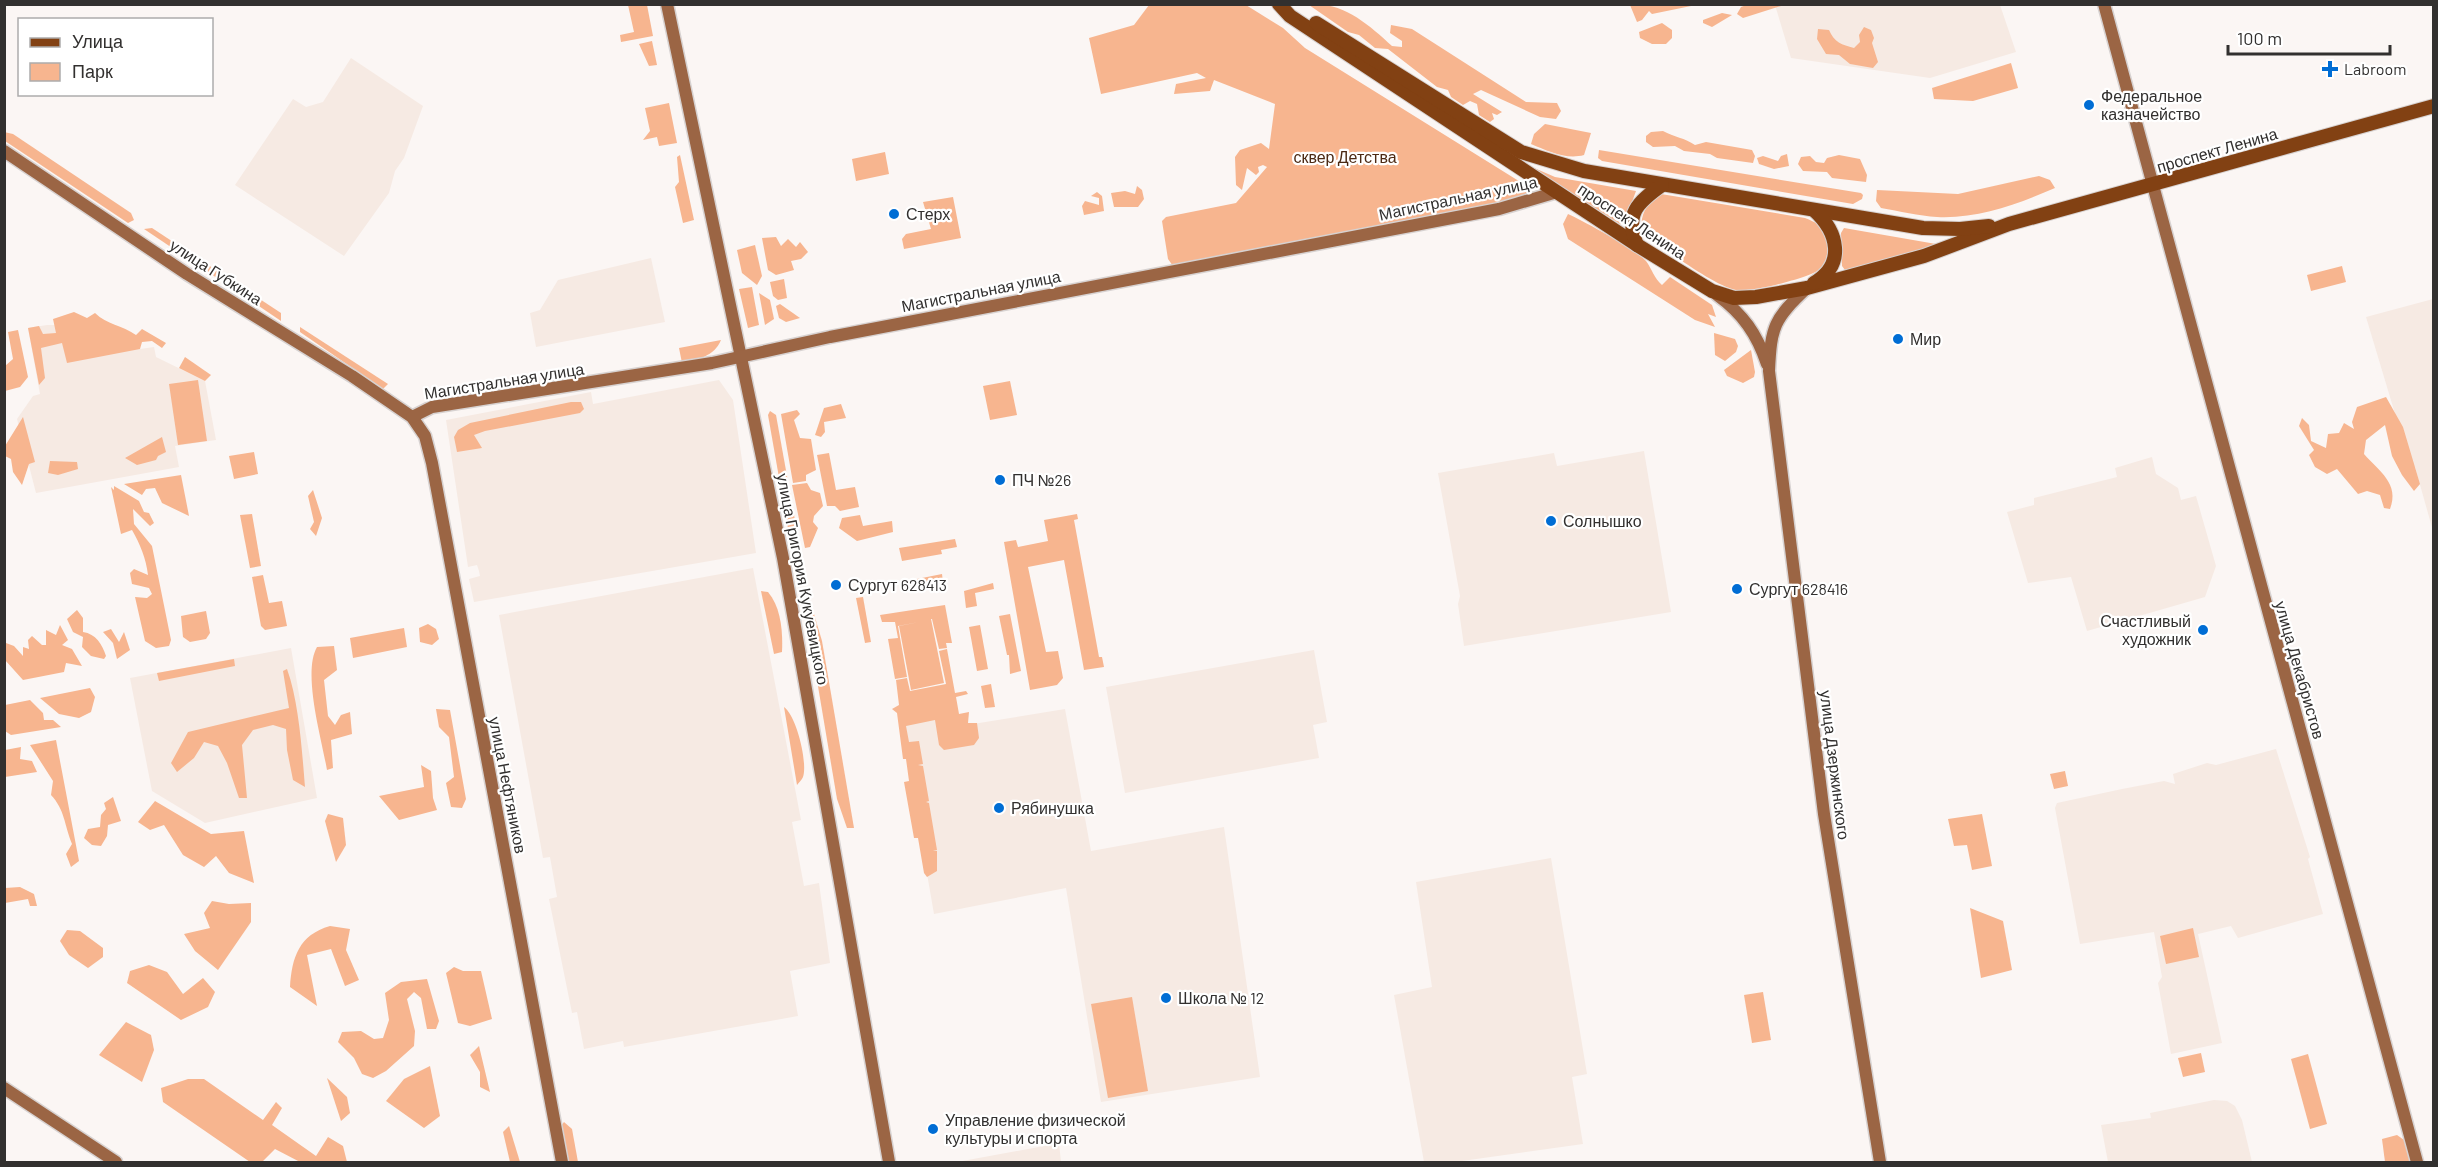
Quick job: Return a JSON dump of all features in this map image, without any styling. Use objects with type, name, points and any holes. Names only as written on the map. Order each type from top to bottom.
[{"type":"main road","name":"проспект Ленина","points":[[1279,4],[1294,9],[1521,152],[1562,166],[1923,228],[1960,229],[2009,224]]},
{"type":"main road","name":"проспект Ленина","points":[[1279,4],[1290,16],[1637,245],[1712,291],[1734,298],[1807,288],[1924,256],[2009,224],[2433,106]]},
{"type":"main road","points":[[1637,245],[1631,231],[1632,218],[1641,199],[1662,185]]},
{"type":"main road","points":[[1807,288],[1823,278],[1832,268],[1835,253],[1833,234],[1827,222],[1813,210]]},
{"type":"street","name":"улица Григория Кукуевицкого","points":[[667,4],[787,578],[890,1162]]},
{"type":"street","name":"улица Декабристов","points":[[2104,4],[2417,1162]]},
{"type":"street","name":"улица Губкина","points":[[4,151],[187,274],[352,376],[412,417]]},
{"type":"street","name":"Магистральная улица","points":[[412,417],[432,407],[609,381],[742,356],[1499,209],[1557,192]]},
{"type":"street","name":"улица Дзержинского","points":[[1807,288],[1785,309],[1776,322],[1771,336],[1769,370],[1824,814],[1880,1162]]},
{"type":"street","name":"улица Дзержинского","points":[[1712,291],[1737,310],[1748,323],[1769,370]]},
{"type":"street","name":"улица Нефтяников","points":[[412,417],[425,436],[432,463],[561,1162]]},
{"type":"street","points":[[4,1088],[116,1162]]},
{"type":"shaded area","points":[[1775,5],[2000,5],[2016,52],[1930,78],[1791,58]]},
{"type":"shaded area","points":[[351,58],[423,106],[404,158],[395,171],[389,193],[344,256],[235,185],[293,99],[306,107],[323,102]]},
{"type":"shaded area","points":[[651,258],[665,322],[536,347],[530,313],[540,310],[558,280]]},
{"type":"shaded area","points":[[2433,299],[2433,531],[2415,467],[2411,467],[2366,317]]},
{"type":"shaded area","points":[[47,325],[96,325],[140,349],[154,347],[156,357],[205,381],[216,440],[175,446],[179,467],[36,493],[17,419],[33,396],[40,394],[28,328]]},
{"type":"shaded area","points":[[719,380],[733,400],[756,553],[474,602],[469,579],[480,576],[477,565],[468,567],[446,420],[591,392],[593,404]]},
{"type":"shaded area","name":"Солнышко","points":[[1644,451],[1671,612],[1464,646],[1458,604],[1460,596],[1438,473],[1554,453],[1557,466]]},
{"type":"shaded area","points":[[2152,457],[2156,474],[2178,488],[2181,500],[2196,496],[2216,566],[2205,597],[2087,631],[2071,577],[2028,583],[2007,512],[2034,505],[2034,498],[2117,477],[2115,468]]},
{"type":"shaded area","points":[[753,568],[801,820],[792,822],[804,886],[819,883],[830,963],[790,971],[798,1016],[624,1047],[623,1041],[584,1049],[577,1012],[572,1013],[549,899],[557,897],[550,857],[543,858],[499,615]]},
{"type":"shaded area","points":[[291,648],[317,798],[205,823],[152,791],[130,678]]},
{"type":"shaded area","points":[[1314,650],[1327,722],[1313,725],[1319,758],[1125,793],[1106,687]]},
{"type":"shaded area","points":[[1065,709],[1091,851],[1224,827],[1260,1077],[1101,1102],[1066,888],[934,914],[901,724],[939,717],[942,729]]},
{"type":"shaded area","points":[[2276,749],[2310,857],[2308,859],[2323,914],[2238,938],[2231,926],[2198,934],[2222,1043],[2171,1054],[2158,983],[2162,977],[2154,932],[2080,944],[2055,808],[2057,803],[2122,789],[2164,781],[2175,784],[2173,774],[2207,763],[2216,765]]},
{"type":"shaded area","points":[[1551,858],[1587,1074],[1572,1077],[1583,1144],[1455,1162],[1424,1162],[1394,995],[1432,987],[1416,882]]},
{"type":"shaded area","points":[[2214,1100],[2227,1101],[2235,1106],[2242,1120],[2252,1162],[2108,1162],[2101,1125],[2151,1118],[2150,1113]]},
{"type":"shaded area","points":[[1059,1143],[1061,1162],[957,1162],[1044,1146]]},
{"type":"green space","points":[[1630,4],[1696,5],[1652,14],[1649,11],[1642,20],[1637,22]]},
{"type":"green space","points":[[1749,4],[1784,5],[1743,18],[1737,14],[1741,7]]},
{"type":"green space","points":[[628,5],[647,5],[653,36],[621,42],[620,35],[634,32]]},
{"type":"green space","name":"сквер Детства","points":[[1149,5],[1246,5],[1283,28],[1305,48],[1527,186],[1528,195],[1501,204],[1173,266],[1168,259],[1162,221],[1166,217],[1236,203],[1267,167],[1263,165],[1258,167],[1259,172],[1256,175],[1247,168],[1242,190],[1236,185],[1235,157],[1240,150],[1261,143],[1269,149],[1275,104],[1214,80],[1210,91],[1174,94],[1176,84],[1206,78],[1197,73],[1101,94],[1089,38],[1134,25]]},
{"type":"green space","points":[[1309,5],[1343,10],[1364,22],[1392,46],[1402,47],[1402,41],[1390,33],[1391,25],[1412,29],[1526,102],[1557,103],[1561,111],[1556,119],[1540,117],[1481,90],[1473,94],[1502,112],[1497,115],[1492,113],[1494,119],[1490,122],[1479,115],[1477,104],[1470,101],[1463,105],[1451,97],[1448,90],[1437,87],[1388,49],[1375,48],[1359,35],[1348,32]]},
{"type":"green space","points":[[1722,13],[1732,15],[1712,27],[1703,23],[1703,20]]},
{"type":"green space","points":[[1662,23],[1672,30],[1672,38],[1666,44],[1652,44],[1640,38],[1639,32]]},
{"type":"green space","points":[[1864,27],[1871,30],[1874,38],[1872,43],[1878,62],[1873,68],[1850,64],[1839,55],[1826,54],[1817,39],[1818,29],[1829,30],[1839,42],[1854,48],[1860,42],[1859,35]]},
{"type":"green space","points":[[652,41],[657,65],[649,66],[639,44]]},
{"type":"green space","points":[[2011,63],[2018,88],[1973,101],[1934,99],[1932,88]]},
{"type":"green space","points":[[669,103],[677,143],[659,146],[657,137],[643,140],[650,131],[645,108]]},
{"type":"green space","points":[[1545,124],[1591,133],[1584,155],[1564,156],[1531,144],[1534,134]]},
{"type":"green space","points":[[1663,131],[1695,145],[1706,142],[1752,150],[1755,156],[1753,163],[1684,151],[1675,146],[1653,147],[1646,142],[1646,136],[1651,132]]},
{"type":"green space","points":[[4,132],[13,134],[131,213],[134,220],[128,223],[5,141]]},
{"type":"green space","points":[[1599,150],[1863,195],[1862,199],[1853,204],[1602,161],[1598,158]]},
{"type":"green space","points":[[885,152],[889,174],[856,181],[852,159]]},
{"type":"green space","points":[[1787,154],[1789,166],[1774,169],[1759,164],[1757,158],[1763,156],[1778,161],[1781,156]]},
{"type":"green space","points":[[680,155],[694,220],[683,223],[675,187],[679,182],[677,157]]},
{"type":"green space","points":[[1839,155],[1860,159],[1867,175],[1866,182],[1832,178],[1827,172],[1803,171],[1798,164],[1801,157],[1810,156],[1816,162],[1824,163],[1827,158]]},
{"type":"green space","points":[[1525,164],[1555,177],[1636,191],[1625,221],[1620,224]]},
{"type":"green space","points":[[2039,176],[2050,180],[2055,188],[2012,205],[1968,216],[1916,215],[1881,208],[1876,201],[1877,190],[1958,194]]},
{"type":"green space","points":[[1137,186],[1142,190],[1144,199],[1138,207],[1114,207],[1111,193],[1125,191],[1135,194]]},
{"type":"green space","points":[[1097,192],[1102,196],[1104,211],[1084,215],[1082,206],[1085,201],[1099,205],[1099,198],[1091,196]]},
{"type":"green space","points":[[1661,194],[1805,218],[1815,222],[1826,236],[1826,260],[1814,273],[1779,284],[1743,290],[1726,287],[1645,236],[1642,230],[1644,212]]},
{"type":"green space","points":[[953,197],[961,238],[904,249],[902,239],[906,234],[931,229],[923,202]]},
{"type":"green space","points":[[1568,214],[1640,256],[1662,285],[1670,277],[1712,305],[1716,317],[1708,314],[1715,327],[1695,320],[1568,239],[1563,224]]},
{"type":"green space","points":[[152,228],[281,313],[281,321],[144,229]]},
{"type":"green space","points":[[1844,228],[1936,244],[1937,247],[1845,270],[1842,266],[1841,233]]},
{"type":"green space","points":[[776,237],[781,246],[788,239],[796,247],[800,242],[808,252],[801,259],[791,261],[794,270],[776,275],[768,270],[762,238]]},
{"type":"green space","points":[[755,245],[762,276],[757,285],[742,273],[737,250]]},
{"type":"green space","points":[[2342,266],[2346,282],[2311,291],[2307,275]]},
{"type":"green space","points":[[784,279],[787,298],[778,300],[773,296],[770,282]]},
{"type":"green space","points":[[752,287],[759,325],[748,328],[739,289]]},
{"type":"green space","points":[[759,293],[770,300],[774,319],[765,325]]},
{"type":"green space","points":[[780,304],[800,318],[786,322],[779,318],[776,306]]},
{"type":"green space","points":[[74,312],[87,318],[95,313],[104,320],[136,335],[142,329],[166,343],[162,348],[152,341],[142,342],[140,349],[67,363],[62,343],[41,348],[45,378],[39,385],[28,328],[39,326],[43,334],[56,333],[53,319]]},
{"type":"green space","points":[[300,327],[388,384],[383,389],[300,332]]},
{"type":"green space","points":[[18,330],[28,377],[20,387],[5,391],[5,366],[13,359],[8,332]]},
{"type":"green space","points":[[1714,333],[1735,339],[1738,346],[1736,352],[1725,361],[1715,355]]},
{"type":"green space","points":[[721,340],[710,354],[682,363],[679,348]]},
{"type":"green space","points":[[1751,350],[1754,377],[1743,383],[1727,376],[1724,370]]},
{"type":"green space","points":[[185,357],[211,375],[205,381],[179,368]]},
{"type":"green space","points":[[198,380],[207,441],[178,445],[169,384]]},
{"type":"green space","points":[[1010,381],[1017,415],[990,420],[983,386]]},
{"type":"green space","points":[[2386,397],[2403,427],[2420,484],[2414,491],[2402,475],[2392,456],[2385,425],[2366,440],[2364,454],[2390,485],[2392,500],[2390,509],[2384,508],[2380,495],[2367,491],[2358,494],[2337,469],[2327,474],[2315,467],[2309,455],[2314,450],[2299,426],[2302,418],[2309,425],[2311,441],[2326,448],[2328,434],[2339,433],[2344,423],[2354,429],[2352,422],[2357,407]]},
{"type":"green space","points":[[571,402],[581,402],[584,409],[580,413],[485,431],[474,435],[482,448],[457,452],[454,437],[458,430],[470,423]]},
{"type":"green space","points":[[841,404],[846,418],[824,422],[825,432],[821,437],[815,435],[824,408]]},
{"type":"green space","points":[[797,410],[800,414],[794,420],[800,438],[811,439],[816,470],[806,475],[806,481],[793,483],[781,414]]},
{"type":"green space","points":[[770,411],[776,415],[800,548],[793,545],[790,540],[768,415]]},
{"type":"green space","points":[[23,417],[35,462],[29,464],[22,485],[13,472],[11,459],[5,456],[5,446]]},
{"type":"green space","points":[[162,437],[166,452],[158,456],[156,460],[137,465],[125,458]]},
{"type":"green space","points":[[254,452],[258,474],[234,479],[229,456]]},
{"type":"green space","points":[[829,453],[836,490],[855,487],[859,507],[840,511],[835,506],[827,506],[817,455]]},
{"type":"green space","points":[[50,461],[77,462],[78,469],[58,475],[48,473]]},
{"type":"green space","points":[[181,475],[189,516],[162,503],[155,488],[146,489],[142,495],[124,484]]},
{"type":"green space","points":[[807,483],[811,490],[820,493],[823,506],[814,516],[813,522],[818,528],[810,547],[805,548],[792,485]]},
{"type":"green space","points":[[114,486],[139,501],[144,512],[149,513],[154,523],[150,526],[133,509],[134,524],[152,546],[171,640],[169,646],[156,648],[145,641],[135,597],[147,598],[152,594],[149,588],[132,584],[130,573],[134,569],[148,575],[147,569],[132,530],[121,534],[111,487],[114,490]]},
{"type":"green space","points":[[313,490],[322,518],[316,536],[310,529],[314,522],[308,496]]},
{"type":"green space","points":[[252,514],[261,566],[250,568],[240,515]]},
{"type":"green space","points":[[1077,514],[1078,519],[1074,520],[1099,657],[1102,657],[1104,667],[1084,670],[1064,560],[1028,567],[1046,652],[1058,651],[1063,678],[1057,685],[1030,690],[1004,542],[1016,540],[1018,547],[1048,541],[1044,520]]},
{"type":"green space","points":[[860,515],[863,526],[892,521],[893,532],[857,541],[839,528],[842,518]]},
{"type":"green space","points":[[955,539],[957,547],[941,550],[942,554],[902,561],[899,548]]},
{"type":"green space","points":[[942,574],[943,582],[908,586],[907,581]]},
{"type":"green space","points":[[263,575],[269,603],[282,601],[287,626],[265,630],[261,626],[252,577]]},
{"type":"green space","points":[[993,583],[994,589],[975,593],[977,606],[966,608],[964,591]]},
{"type":"green space","points":[[761,591],[768,592],[776,605],[781,628],[782,652],[774,654]]},
{"type":"green space","points":[[863,597],[871,642],[865,643],[856,598]]},
{"type":"green space","points":[[945,605],[952,643],[946,643],[947,648],[939,649],[931,619],[944,683],[911,690],[899,626],[919,622],[898,626],[907,677],[895,679],[888,639],[898,638],[895,622],[882,622],[880,615]]},
{"type":"green space","points":[[77,610],[83,618],[83,632],[98,640],[106,656],[104,659],[91,656],[82,647],[83,637],[73,632],[67,619]]},
{"type":"green space","points":[[206,611],[210,633],[206,639],[190,642],[183,637],[181,616]]},
{"type":"green space","points":[[814,614],[822,641],[854,828],[847,828],[837,799],[807,621]]},
{"type":"green space","points":[[1010,614],[1021,671],[1010,674],[1009,655],[1007,655],[999,616]]},
{"type":"green space","points":[[428,624],[436,629],[439,639],[432,645],[420,642],[419,628]]},
{"type":"green space","points":[[60,625],[68,640],[62,645],[72,649],[82,666],[66,663],[64,672],[23,680],[5,660],[6,643],[14,646],[23,656],[23,647],[29,649],[28,640],[32,636],[42,645],[46,645],[46,630],[56,635]]},
{"type":"green space","points":[[980,625],[988,669],[977,671],[969,627]]},
{"type":"green space","points":[[404,628],[407,647],[353,658],[350,638]]},
{"type":"green space","points":[[111,629],[119,642],[124,632],[130,650],[117,659],[113,643],[103,632]]},
{"type":"green space","points":[[334,646],[337,670],[324,680],[328,716],[335,725],[341,715],[350,712],[352,734],[331,740],[333,768],[327,770],[314,707],[312,673],[317,647]]},
{"type":"green space","points":[[947,649],[955,693],[966,691],[968,694],[956,697],[959,714],[969,712],[968,723],[977,723],[979,738],[974,745],[944,750],[939,745],[935,720],[906,726],[909,742],[919,741],[923,764],[918,765],[923,766],[929,801],[926,802],[929,803],[937,850],[933,851],[937,851],[937,871],[927,877],[924,873],[918,838],[914,838],[904,782],[909,781],[906,759],[903,759],[897,713],[892,709],[899,705],[896,680],[907,678],[910,691],[946,684],[939,651]]},
{"type":"green space","points":[[234,659],[235,666],[159,681],[157,673]]},
{"type":"green space","points":[[287,669],[297,711],[305,787],[293,780],[287,750],[286,729],[273,725],[253,730],[242,745],[247,798],[239,798],[227,763],[218,746],[204,742],[194,758],[177,772],[171,763],[188,732],[289,708],[283,671]]},
{"type":"green space","points":[[991,684],[995,707],[985,708],[981,686]]},
{"type":"green space","points":[[90,688],[95,697],[91,712],[79,718],[59,714],[40,698]]},
{"type":"green space","points":[[30,700],[43,713],[44,720],[53,720],[61,727],[11,735],[5,731],[5,705]]},
{"type":"green space","points":[[784,707],[797,729],[804,761],[803,778],[797,785]]},
{"type":"green space","points":[[436,709],[450,710],[466,799],[462,808],[451,807],[446,783],[454,777],[449,737],[439,727]]},
{"type":"green space","points":[[56,740],[79,861],[71,867],[66,854],[72,844],[62,812],[51,795],[53,781],[30,745]]},
{"type":"green space","points":[[21,747],[20,759],[32,761],[37,772],[5,777],[5,750]]},
{"type":"green space","points":[[421,765],[431,771],[433,798],[437,810],[399,820],[379,796],[424,787]]},
{"type":"green space","points":[[2065,771],[2068,786],[2054,789],[2050,774]]},
{"type":"green space","points":[[113,797],[121,821],[108,825],[107,836],[101,846],[92,845],[84,838],[88,829],[100,827],[101,815],[106,809],[104,803]]},
{"type":"green space","points":[[155,801],[211,834],[244,831],[254,883],[229,873],[216,856],[204,867],[183,855],[164,825],[150,830],[138,822]]},
{"type":"green space","points":[[328,814],[343,818],[346,845],[336,862],[325,821]]},
{"type":"green space","points":[[1982,814],[1992,866],[1972,870],[1967,845],[1954,846],[1948,819]]},
{"type":"green space","points":[[20,887],[34,894],[37,906],[30,906],[28,899],[5,903],[5,888]]},
{"type":"green space","points":[[212,901],[229,904],[251,903],[251,922],[218,970],[195,951],[184,934],[210,928],[204,913]]},
{"type":"green space","points":[[1970,908],[2003,921],[2012,970],[1981,978]]},
{"type":"green space","points":[[330,926],[350,929],[346,950],[359,980],[345,986],[331,949],[307,955],[317,1006],[290,987],[291,976],[295,957],[304,941],[319,930]]},
{"type":"green space","points":[[2193,928],[2199,957],[2166,964],[2160,936]]},
{"type":"green space","points":[[67,930],[80,931],[103,948],[103,957],[88,968],[69,955],[60,941]]},
{"type":"green space","points":[[149,965],[167,972],[183,994],[203,978],[215,992],[208,1007],[181,1020],[127,983],[130,971]]},
{"type":"green space","points":[[454,967],[463,971],[481,971],[492,1019],[470,1026],[458,1023],[446,973]]},
{"type":"green space","points":[[427,979],[439,1021],[436,1029],[427,1029],[421,998],[414,992],[407,999],[415,1031],[414,1046],[386,1071],[373,1078],[362,1074],[354,1058],[338,1042],[342,1032],[361,1031],[374,1039],[383,1038],[389,1020],[385,993],[401,982]]},
{"type":"green space","points":[[1763,992],[1771,1040],[1752,1043],[1744,995]]},
{"type":"green space","points":[[1132,997],[1148,1091],[1108,1098],[1091,1004]]},
{"type":"green space","points":[[126,1022],[151,1035],[154,1050],[142,1082],[99,1055]]},
{"type":"green space","points":[[479,1046],[490,1092],[480,1087],[480,1072],[470,1055]]},
{"type":"green space","points":[[2201,1053],[2205,1072],[2183,1077],[2178,1058]]},
{"type":"green space","points":[[2308,1054],[2327,1124],[2310,1129],[2291,1059]]},
{"type":"green space","points":[[430,1066],[440,1116],[424,1128],[386,1101],[404,1079]]},
{"type":"green space","points":[[327,1078],[347,1097],[350,1113],[341,1121]]},
{"type":"green space","points":[[188,1079],[204,1079],[263,1120],[276,1102],[282,1108],[272,1125],[316,1156],[328,1137],[343,1146],[347,1162],[300,1162],[275,1149],[262,1162],[250,1162],[163,1102],[161,1088]]},
{"type":"green space","points":[[564,1122],[572,1129],[578,1162],[568,1162],[561,1126]]},
{"type":"green space","points":[[509,1126],[520,1162],[510,1162],[503,1132]]},
{"type":"green space","points":[[2397,1135],[2404,1140],[2411,1162],[2385,1162],[2382,1139]]},
{"type":"place","name":"Labroom","points":[[2330,69]]},
{"type":"place","name":"Федеральное казначейство","points":[[2089,105]]},
{"type":"place","name":"Стерх","points":[[894,214]]},
{"type":"place","name":"Мир","points":[[1898,339]]},
{"type":"place","name":"ПЧ №26","points":[[1000,480]]},
{"type":"place","name":"Солнышко","points":[[1551,521]]},
{"type":"place","name":"Сургут 628413","points":[[836,585]]},
{"type":"place","name":"Сургут 628416","points":[[1737,589]]},
{"type":"place","name":"Счастливый художник","points":[[2203,630]]},
{"type":"place","name":"Рябинушка","points":[[999,808]]},
{"type":"place","name":"Школа № 12","points":[[1166,998]]},
{"type":"place","name":"Управление физической культуры и спорта","points":[[933,1129]]}]
